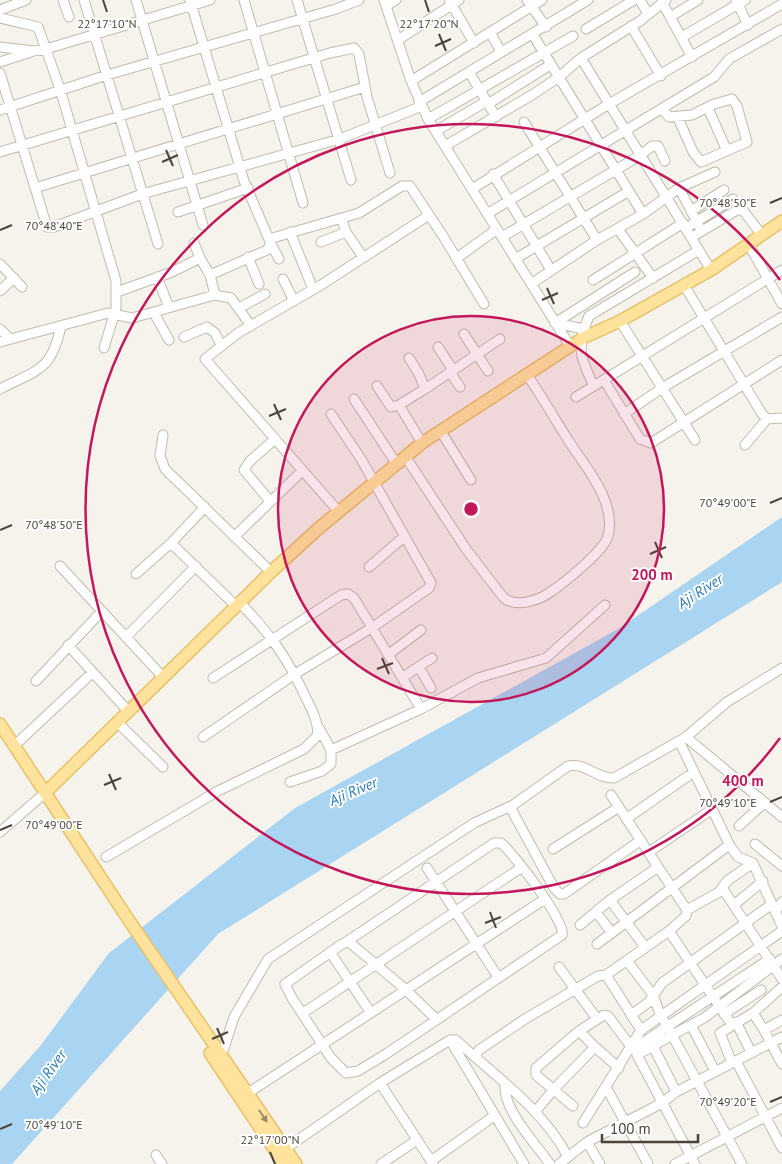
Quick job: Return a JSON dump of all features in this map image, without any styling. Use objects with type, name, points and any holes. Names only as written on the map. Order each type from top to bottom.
[{"type":"main road","points":[[42,795],[271,572],[401,459],[440,430],[532,373],[570,346],[584,333],[620,321],[711,270],[782,221]]},
{"type":"main road","points":[[0,724],[42,795]]},
{"type":"main road","points":[[0,737],[42,795],[288,1160]]},
{"type":"street","points":[[0,10],[26,0]]},
{"type":"street","points":[[64,0],[69,17]]},
{"type":"street","points":[[84,0],[158,244]]},
{"type":"street","points":[[136,0],[166,102],[180,142],[203,225]]},
{"type":"street","points":[[0,62],[142,21],[191,3],[210,0]]},
{"type":"street","points":[[244,0],[255,32],[303,203]]},
{"type":"street","points":[[297,0],[351,180]]},
{"type":"street","points":[[396,0],[385,3],[411,81],[428,119],[570,346]]},
{"type":"street","points":[[411,81],[474,43],[529,3],[542,0]]},
{"type":"street","points":[[0,73],[47,227],[142,194],[239,165],[289,154],[376,126],[421,104],[501,52],[533,35],[588,0]]},
{"type":"street","points":[[586,29],[634,0]]},
{"type":"street","points":[[640,0],[648,14]]},
{"type":"street","points":[[670,17],[698,0]]},
{"type":"street","points":[[0,110],[60,89],[354,1]]},
{"type":"street","points":[[398,40],[453,1],[474,43]]},
{"type":"street","points":[[445,146],[496,117],[559,76],[580,58],[631,26],[664,1],[670,17],[692,58]]},
{"type":"street","points":[[682,37],[740,1],[748,25]]},
{"type":"street","points":[[191,3],[239,165],[270,241],[279,258]]},
{"type":"street","points":[[529,3],[546,27]]},
{"type":"street","points":[[472,189],[493,174],[541,148],[609,104],[661,76],[782,4]]},
{"type":"street","points":[[0,18],[38,27],[60,89],[94,211],[116,281],[115,312],[104,348]]},
{"type":"street","points":[[631,26],[661,76]]},
{"type":"street","points":[[487,214],[628,131],[714,77],[737,54],[782,30]]},
{"type":"street","points":[[490,32],[501,52]]},
{"type":"street","points":[[533,35],[643,214]]},
{"type":"street","points":[[428,119],[480,91],[542,52],[573,36]]},
{"type":"street","points":[[0,46],[33,51]]},
{"type":"street","points":[[0,152],[216,86],[351,48],[357,50],[365,87],[390,173]]},
{"type":"street","points":[[580,58],[628,131],[711,270]]},
{"type":"street","points":[[436,131],[488,103],[550,65]]},
{"type":"street","points":[[469,72],[496,117]]},
{"type":"street","points":[[35,188],[180,142],[277,115],[365,87]]},
{"type":"street","points":[[662,109],[669,117],[678,118],[692,115],[729,98],[735,101],[747,142],[700,162],[693,152],[678,118]]},
{"type":"street","points":[[708,108],[727,152]]},
{"type":"street","points":[[524,122],[597,240]]},
{"type":"street","points":[[457,258],[478,242],[523,224],[655,145],[665,161]]},
{"type":"street","points":[[531,284],[597,240],[643,214],[679,188],[715,172]]},
{"type":"street","points":[[493,174],[508,202],[551,270]]},
{"type":"street","points":[[210,275],[267,250],[270,241],[290,232],[342,220],[359,213],[397,188],[406,185],[412,189],[457,258],[484,304]]},
{"type":"street","points":[[178,212],[248,188]]},
{"type":"street","points":[[679,188],[701,231]]},
{"type":"street","points":[[691,211],[724,190]]},
{"type":"street","points":[[515,258],[629,191]]},
{"type":"street","points":[[593,280],[684,225],[696,222],[734,199]]},
{"type":"street","points":[[692,237],[742,209],[761,234]]},
{"type":"street","points":[[339,512],[206,362],[207,355],[429,215]]},
{"type":"street","points":[[342,220],[346,232],[363,257]]},
{"type":"street","points":[[618,229],[637,252],[652,278]]},
{"type":"street","points":[[290,232],[313,289]]},
{"type":"street","points":[[321,242],[346,232]]},
{"type":"street","points":[[194,242],[200,258],[210,275],[215,295]]},
{"type":"street","points":[[748,243],[782,304]]},
{"type":"street","points":[[594,386],[581,357],[580,349],[588,316],[699,250]]},
{"type":"street","points":[[248,257],[259,284]]},
{"type":"street","points":[[117,292],[200,258]]},
{"type":"street","points":[[0,264],[22,287]]},
{"type":"street","points":[[576,397],[782,270]]},
{"type":"street","points":[[555,323],[634,272]]},
{"type":"street","points":[[157,277],[169,307]]},
{"type":"street","points":[[0,291],[14,278]]},
{"type":"street","points":[[283,279],[294,301]]},
{"type":"street","points":[[684,285],[762,414],[767,419]]},
{"type":"street","points":[[239,308],[265,294]]},
{"type":"street","points":[[0,329],[4,340],[96,316],[115,312],[127,318],[215,295],[231,298],[251,326]]},
{"type":"street","points":[[154,312],[169,340]]},
{"type":"street","points":[[624,414],[662,388],[725,353],[782,317]]},
{"type":"street","points":[[620,321],[695,440]]},
{"type":"street","points":[[555,323],[584,333]]},
{"type":"street","points":[[0,389],[47,363],[56,348],[61,326]]},
{"type":"street","points":[[184,337],[207,327],[215,333],[221,345]]},
{"type":"street","points":[[464,334],[488,371]]},
{"type":"street","points":[[377,386],[391,407],[399,405],[500,339]]},
{"type":"street","points":[[438,347],[460,387]]},
{"type":"street","points":[[409,358],[420,374],[425,389]]},
{"type":"street","points":[[604,380],[640,439],[645,442],[651,442],[685,423],[782,360]]},
{"type":"street","points":[[354,399],[401,459],[502,597],[508,601],[526,603],[548,594],[589,560],[608,536],[608,514],[598,486],[532,373]]},
{"type":"street","points":[[399,405],[422,443]]},
{"type":"street","points":[[203,737],[295,674],[374,627],[429,588],[432,583],[374,482],[331,414]]},
{"type":"street","points":[[745,445],[767,419],[782,418]]},
{"type":"street","points":[[440,430],[471,480]]},
{"type":"street","points":[[164,435],[160,456],[165,469],[271,572]]},
{"type":"street","points":[[270,501],[244,470],[250,461],[274,440]]},
{"type":"street","points":[[234,537],[302,471]]},
{"type":"street","points":[[136,574],[171,543],[205,507]]},
{"type":"street","points":[[369,567],[405,536]]},
{"type":"street","points":[[171,543],[273,638],[295,674],[318,728],[331,750],[331,764],[327,769],[290,782]]},
{"type":"street","points":[[60,566],[163,677]]},
{"type":"street","points":[[127,636],[196,566]]},
{"type":"street","points":[[213,678],[341,595],[348,594],[354,598],[374,627],[421,709]]},
{"type":"street","points":[[331,750],[421,709],[478,678],[546,658],[605,605]]},
{"type":"street","points":[[36,681],[102,611]]},
{"type":"street","points":[[389,654],[421,630]]},
{"type":"street","points":[[68,645],[128,711]]},
{"type":"street","points":[[403,677],[432,658]]},
{"type":"street","points":[[419,667],[431,688]]},
{"type":"street","points":[[217,1056],[234,1017],[268,959],[474,823],[496,811],[510,807],[568,766],[576,764],[605,777],[614,778],[683,739],[727,702],[782,668]]},
{"type":"street","points":[[14,746],[92,673]]},
{"type":"street","points":[[117,722],[163,767]]},
{"type":"street","points":[[106,857],[218,791],[304,749],[316,739],[318,728]]},
{"type":"street","points":[[683,739],[782,817]]},
{"type":"street","points":[[683,739],[735,854],[753,863],[763,881],[782,926]]},
{"type":"street","points":[[626,819],[688,776]]},
{"type":"street","points":[[0,832],[42,795]]},
{"type":"street","points":[[474,1057],[479,1050],[525,1019],[598,976],[606,975],[628,962],[686,916],[687,910],[611,795]]},
{"type":"street","points":[[739,826],[764,803]]},
{"type":"street","points":[[510,807],[554,888],[560,894],[564,894],[641,840]]},
{"type":"street","points":[[553,849],[619,807]]},
{"type":"street","points":[[649,852],[708,812]]},
{"type":"street","points":[[498,841],[505,846],[522,867],[561,922],[562,935],[352,1074],[339,1067],[292,998],[285,984],[498,841]]},
{"type":"street","points":[[755,844],[782,866]]},
{"type":"street","points":[[597,944],[725,848]]},
{"type":"street","points":[[687,910],[723,889],[727,881],[753,863]]},
{"type":"street","points":[[302,1012],[522,867]]},
{"type":"street","points":[[580,925],[610,900],[658,867]]},
{"type":"street","points":[[428,868],[498,977]]},
{"type":"street","points":[[734,905],[763,881]]},
{"type":"street","points":[[723,889],[762,945],[782,979]]},
{"type":"street","points":[[244,1096],[324,1046],[405,989],[545,900]]},
{"type":"street","points":[[610,900],[645,947]]},
{"type":"street","points":[[631,1015],[649,1002],[662,983],[689,962],[746,922],[782,902]]},
{"type":"street","points":[[596,912],[612,933]]},
{"type":"street","points":[[669,931],[712,997],[734,1024],[751,1052]]},
{"type":"street","points":[[583,1123],[619,1068],[634,1049],[640,1030],[660,1014],[705,986],[782,931]]},
{"type":"street","points":[[346,942],[356,946],[436,1019]]},
{"type":"street","points":[[330,952],[371,1012]]},
{"type":"street","points":[[634,1049],[653,1046],[712,997],[771,962],[782,959]]},
{"type":"street","points":[[628,962],[653,995],[660,1014],[698,1080],[742,1164]]},
{"type":"street","points":[[722,1010],[771,962]]},
{"type":"street","points":[[559,967],[597,1019]]},
{"type":"street","points":[[606,975],[640,1030]]},
{"type":"street","points":[[782,987],[754,1014],[722,1030],[720,1036],[782,1148]]},
{"type":"street","points":[[634,1049],[670,1032],[691,1025],[760,990]]},
{"type":"street","points":[[754,1014],[782,1064]]},
{"type":"street","points":[[573,1106],[534,1071],[580,1031],[597,1019],[608,1016],[634,1049],[693,1160]]},
{"type":"street","points":[[764,1030],[782,1020]]},
{"type":"street","points":[[691,1025],[715,1071]]},
{"type":"street","points":[[580,1031],[619,1068]]},
{"type":"street","points":[[559,1164],[587,1142],[662,1103],[676,1092],[698,1080],[782,1037]]},
{"type":"street","points":[[450,1040],[524,1164]]},
{"type":"street","points":[[288,1160],[380,1083],[450,1040],[456,1040],[535,1112],[555,1134],[568,1157]]},
{"type":"street","points":[[653,1046],[676,1092]]},
{"type":"street","points":[[535,1112],[554,1089],[595,1047]]},
{"type":"street","points":[[380,1083],[432,1162],[494,1116]]},
{"type":"street","points":[[505,1085],[505,1096],[517,1118],[550,1164]]},
{"type":"street","points":[[606,1087],[648,1164]]},
{"type":"street","points":[[675,1164],[693,1160],[727,1137],[782,1108]]},
{"type":"street","points":[[501,1128],[517,1118]]},
{"type":"street","points":[[381,1164],[417,1140]]},
{"type":"street","points":[[587,1142],[600,1164]]},
{"type":"street","points":[[156,1155],[162,1164]]},
{"type":"water","name":"Aji River","points":[[782,517],[782,582],[218,934],[12,1164],[0,1164],[0,1091],[41,1045],[109,953],[295,808],[618,629]]}]
